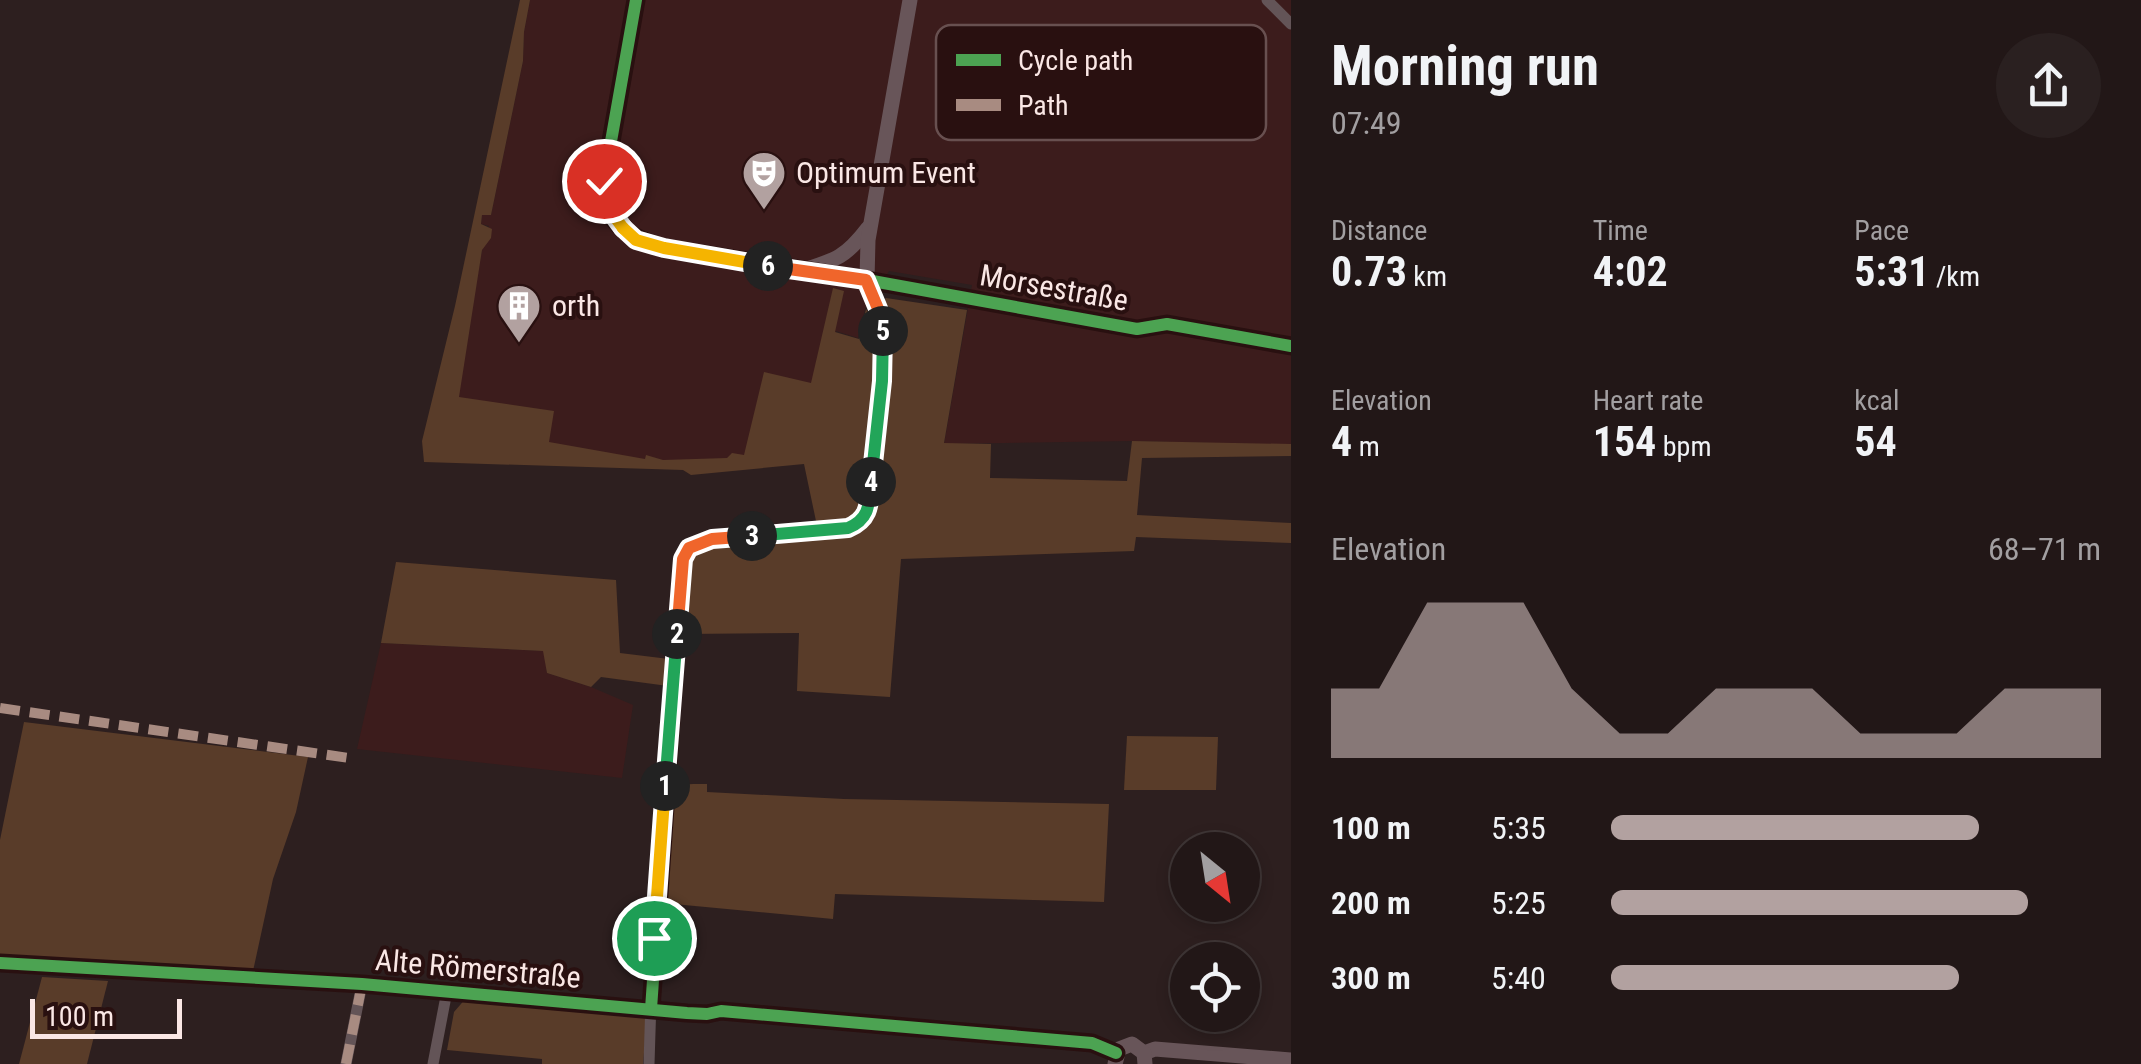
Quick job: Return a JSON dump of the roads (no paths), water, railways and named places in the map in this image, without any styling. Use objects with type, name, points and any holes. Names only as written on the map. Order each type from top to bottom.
[{"type":"street","name":"Morsestraße","points":[[636,0],[604,181],[606,205],[618,224],[636,240],[1137,329],[1168,324],[1291,346]]},
{"type":"street","points":[[649,1064],[683,559],[689,548],[712,539],[848,528],[860,523],[866,514],[884,336],[866,280],[871,225],[910,0]]},
{"type":"street","points":[[1267,0],[1291,24]]},
{"type":"street","points":[[801,271],[841,257],[871,225]]},
{"type":"street","name":"Alte Römerstraße","points":[[0,963],[447,990],[708,1014],[721,1011],[1092,1043],[1107,1048],[1115,1059],[1127,1044],[1137,1046],[1144,1058],[1155,1049],[1291,1060]]},
{"type":"street","points":[[346,1064],[362,984]]},
{"type":"street","points":[[432,1064],[447,990]]},
{"type":"place","name":"Optimum Event","points":[[764,211]]},
{"type":"place","name":"orth","points":[[519,344]]}]
